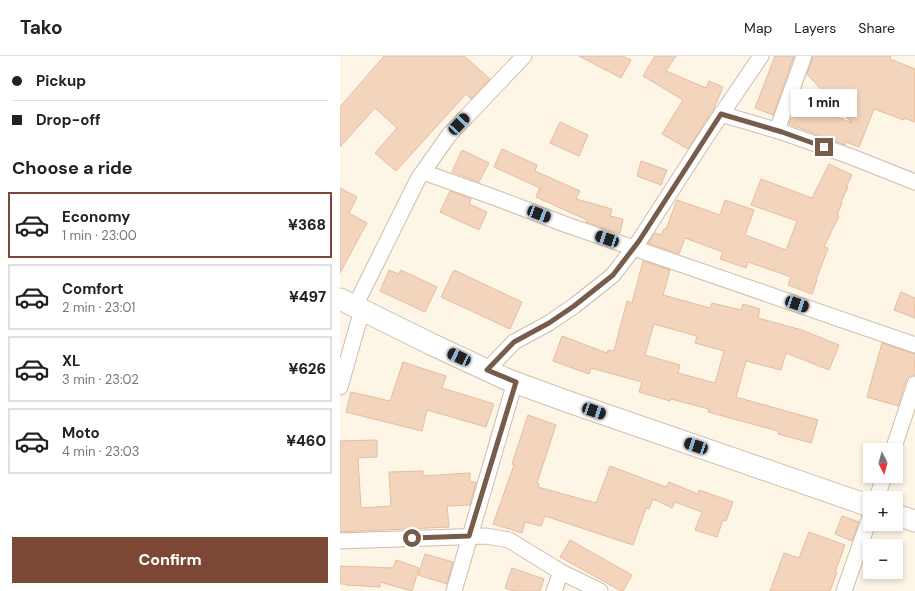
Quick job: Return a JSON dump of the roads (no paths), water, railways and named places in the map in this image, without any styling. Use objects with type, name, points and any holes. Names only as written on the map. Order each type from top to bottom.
[{"type":"street","points":[[340,388],[352,305],[418,179],[449,135],[524,56]]},
{"type":"street","points":[[487,370],[514,342],[549,323],[574,306],[613,275],[634,248],[721,114],[761,56]]},
{"type":"street","points":[[777,130],[804,56]]},
{"type":"street","points":[[721,114],[777,130],[915,182]]},
{"type":"street","points":[[423,172],[567,225],[915,345]]},
{"type":"street","points":[[352,305],[487,370],[516,382],[580,406],[863,504]]},
{"type":"street","points":[[454,591],[469,536],[516,382]]},
{"type":"street","points":[[895,443],[915,384]]},
{"type":"street","points":[[903,518],[915,522]]},
{"type":"street","points":[[844,591],[865,531]]},
{"type":"street","points":[[340,541],[496,536],[509,540],[561,572],[600,591]]},
{"type":"street","points":[[554,591],[561,572]]}]
